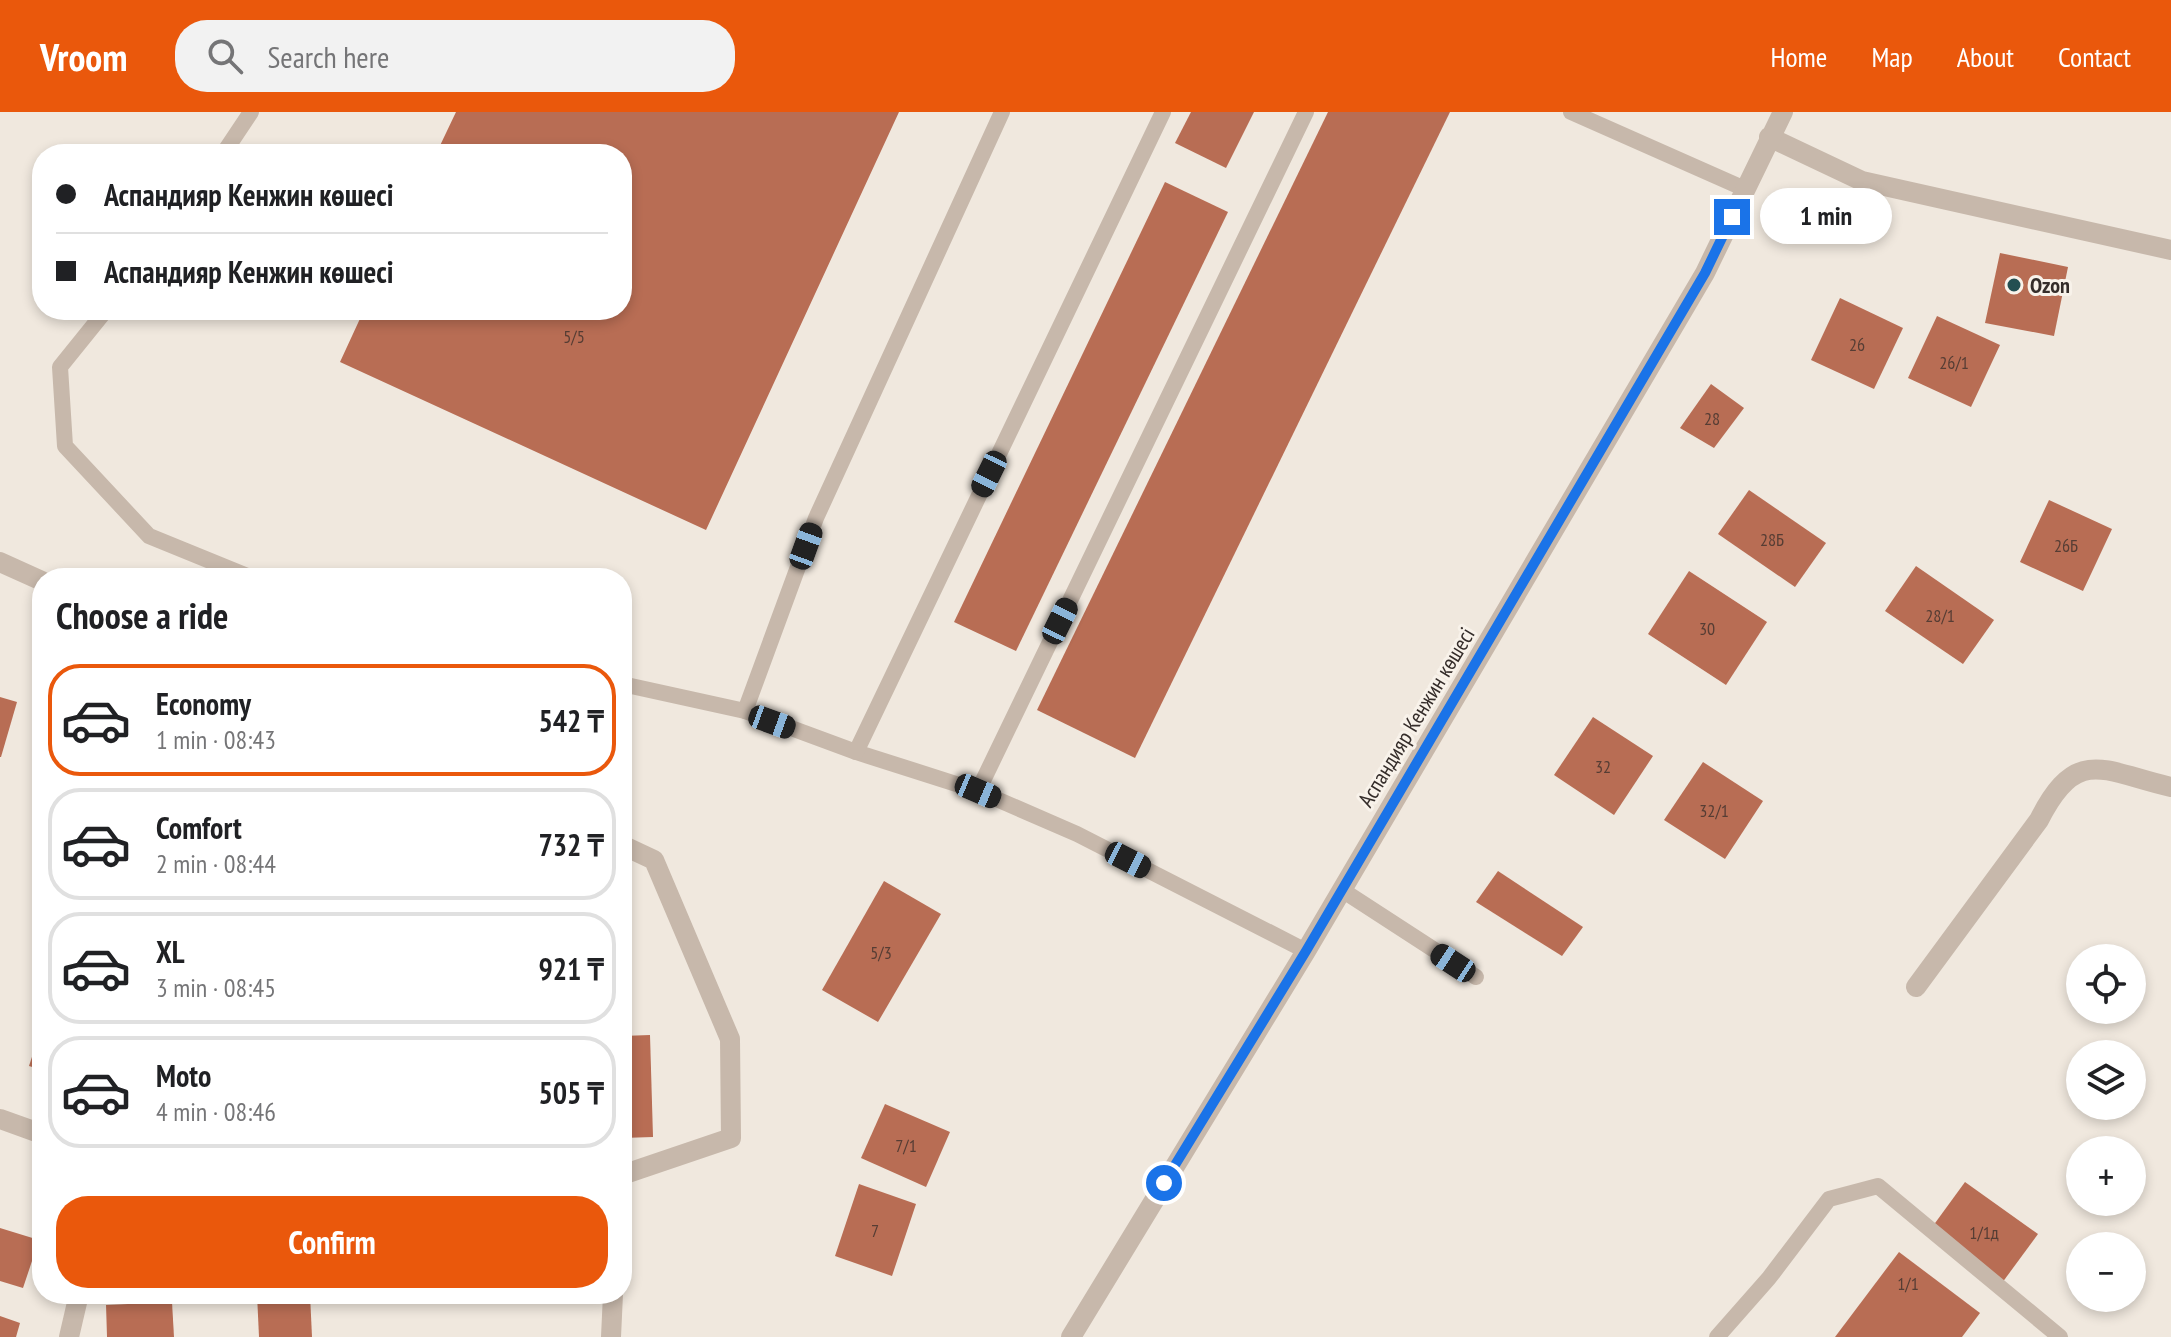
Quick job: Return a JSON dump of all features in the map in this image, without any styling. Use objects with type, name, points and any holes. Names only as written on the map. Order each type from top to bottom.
[{"type":"street","name":"Аспандияр Кенжин көшесі","points":[[1071,1337],[1306,951],[1705,273],[1783,112]]},
{"type":"street","points":[[1769,137],[1862,181],[2171,250]]},
{"type":"street","points":[[0,562],[32,576]]},
{"type":"street","points":[[1916,987],[2065,780],[2085,769],[2111,770],[2171,787]]},
{"type":"street","points":[[632,850],[654,860],[730,1039],[731,1138],[632,1172]]},
{"type":"street","points":[[0,1119],[32,1130]]},
{"type":"street","points":[[69,1337],[77,1304]]},
{"type":"street","points":[[611,1337],[613,1304]]},
{"type":"lane","points":[[230,144],[251,112]]},
{"type":"lane","points":[[745,711],[816,518],[1002,112]]},
{"type":"lane","points":[[856,752],[1163,112]]},
{"type":"lane","points":[[978,791],[1306,112]]},
{"type":"lane","points":[[1571,112],[1745,189]]},
{"type":"lane","points":[[98,320],[60,367],[65,446],[149,536],[227,568]]},
{"type":"lane","points":[[632,686],[745,711],[856,752],[978,791],[1077,834],[1306,951]]},
{"type":"lane","points":[[1342,890],[1476,977]]},
{"type":"lane","points":[[1717,1337],[1769,1278],[1829,1199],[1878,1186],[2060,1337]]},
{"type":"building","points":[[456,112],[899,112],[706,530],[340,362],[359,320],[632,320],[632,144],[441,144]]},
{"type":"building","points":[[1191,112],[1254,112],[1226,168],[1175,143]]},
{"type":"building","points":[[1328,112],[1450,112],[1135,758],[1037,710]]},
{"type":"building","points":[[1165,182],[1228,212],[1016,651],[954,622]]},
{"type":"building","points":[[2000,253],[2068,267],[2054,336],[1985,323]]},
{"type":"building","points":[[1840,298],[1903,328],[1874,389],[1811,360]]},
{"type":"building","points":[[1937,316],[2000,345],[1971,407],[1908,378]]},
{"type":"building","points":[[1711,384],[1744,408],[1714,448],[1680,428]]},
{"type":"building","points":[[1749,490],[1826,543],[1795,587],[1718,534]]},
{"type":"building","points":[[2049,500],[2112,529],[2083,591],[2020,562]]},
{"type":"building","points":[[1916,566],[1994,620],[1963,664],[1885,611]]},
{"type":"building","points":[[1689,571],[1767,622],[1726,685],[1648,634]]},
{"type":"building","points":[[0,697],[17,702],[1,757],[0,757]]},
{"type":"building","points":[[1593,717],[1653,756],[1614,815],[1554,775]]},
{"type":"building","points":[[1703,762],[1763,801],[1725,859],[1664,820]]},
{"type":"building","points":[[1498,871],[1583,927],[1562,956],[1476,902]]},
{"type":"building","points":[[884,881],[941,914],[878,1022],[822,990]]},
{"type":"building","points":[[650,1035],[653,1137],[632,1138],[632,1036]]},
{"type":"building","points":[[885,1104],[950,1132],[926,1187],[861,1158]]},
{"type":"building","points":[[1965,1182],[2038,1234],[2002,1283],[1930,1230]]},
{"type":"building","points":[[859,1184],[916,1204],[892,1276],[835,1256]]},
{"type":"building","points":[[0,1228],[32,1238],[32,1261],[23,1288],[0,1281]]},
{"type":"building","points":[[1899,1252],[1980,1313],[1962,1337],[1835,1337]]},
{"type":"building","points":[[172,1304],[174,1337],[107,1337],[106,1305]]},
{"type":"building","points":[[257,1304],[310,1304],[312,1337],[259,1337]]},
{"type":"building","points":[[0,1316],[20,1323],[16,1337],[0,1337]]},
{"type":"place","name":"Ozon","points":[[2014,285]]},
{"type":"route","points":[[1164,1183],[1306,951],[1705,273],[1732,217]]}]
